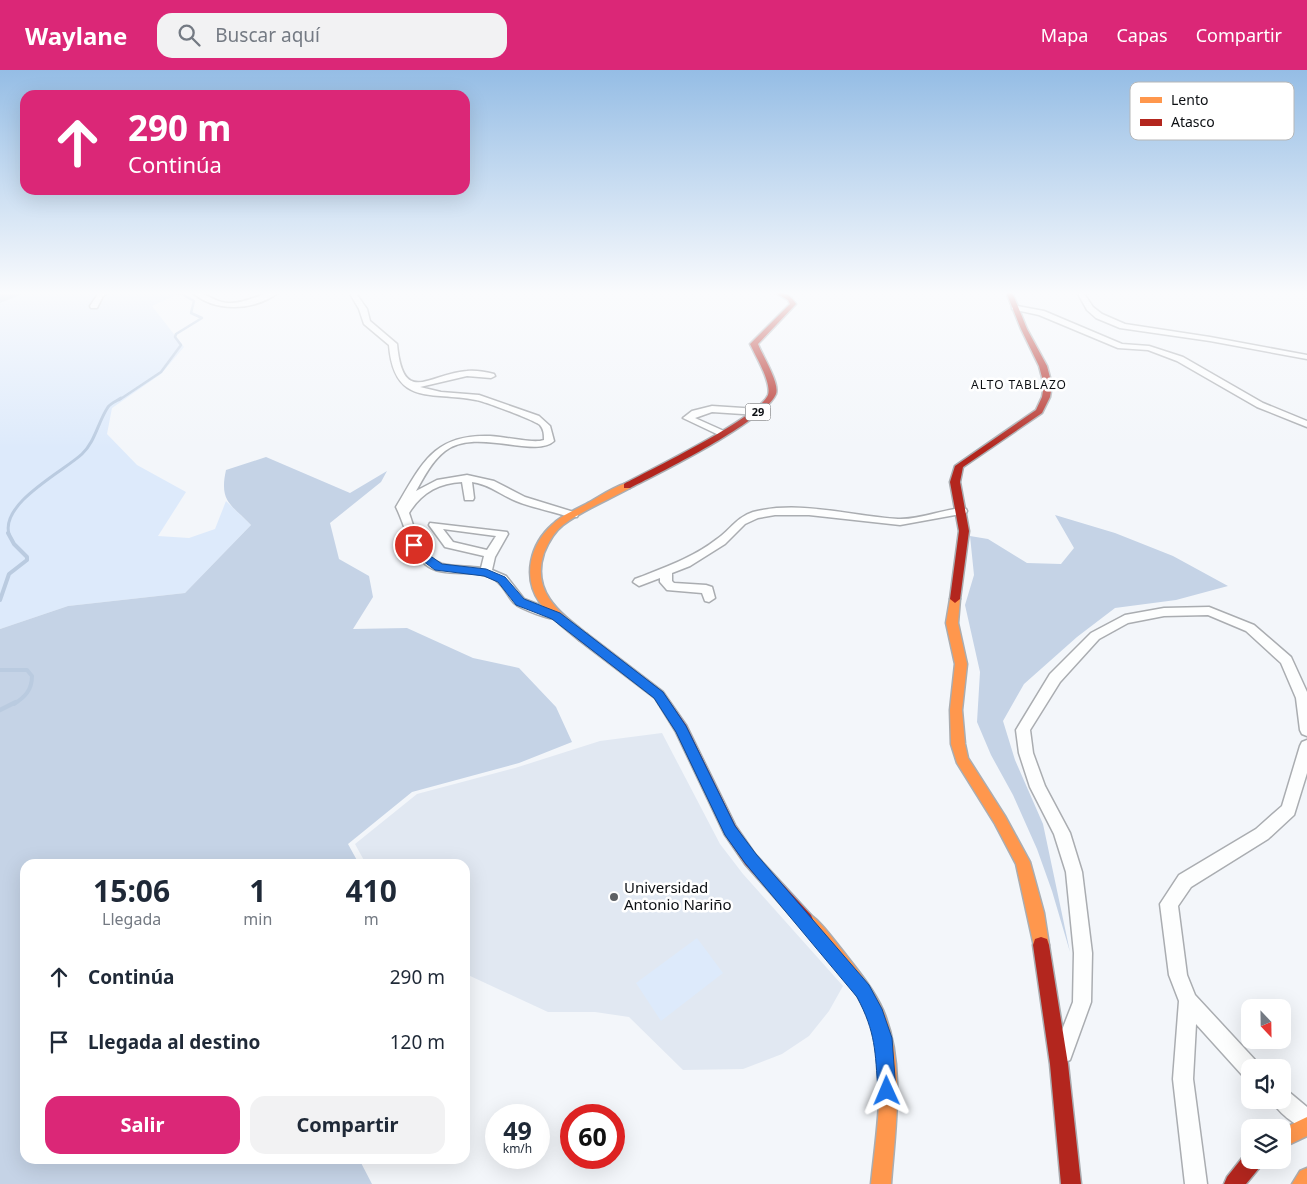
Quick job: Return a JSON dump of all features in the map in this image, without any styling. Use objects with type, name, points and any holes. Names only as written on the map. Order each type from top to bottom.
[{"type":"main road","name":"29","points":[[754,344],[759,359],[773,386],[772,397],[758,412],[573,515],[552,530],[545,539],[536,558],[534,581],[542,598],[556,616],[658,695],[681,729],[730,830],[750,858],[863,991],[876,1015],[883,1038],[886,1064],[887,1116],[881,1184]]},
{"type":"main road","points":[[1032,344],[1043,366],[1048,385],[1046,398],[1039,411],[958,466],[955,482],[962,511],[964,530],[952,623],[961,664],[956,710],[958,744],[962,760],[1000,820],[1023,862],[1036,913],[1059,1064],[1071,1184]]},
{"type":"main road","points":[[1291,1134],[1307,1126]]},
{"type":"main road","points":[[1234,1184],[1244,1169]]},
{"type":"main road","points":[[1302,1184],[1307,1178]]},
{"type":"street","points":[[393,344],[396,368],[399,375],[419,390],[430,394],[484,399],[506,409],[530,415],[541,421],[547,428],[549,441],[536,445],[474,438],[448,444],[433,455],[401,507],[414,545],[430,562],[439,567],[486,572],[502,579],[520,602],[556,616]]},
{"type":"street","points":[[1116,344],[1149,348],[1180,359],[1260,405],[1307,424]]},
{"type":"street","points":[[1237,344],[1307,357]]},
{"type":"street","points":[[408,382],[419,385],[467,373],[482,377],[491,376]]},
{"type":"street","points":[[721,433],[688,418],[698,411],[721,408],[758,412]]},
{"type":"street","points":[[404,513],[412,497],[426,488],[444,481],[467,478],[489,483],[520,499],[573,515]]},
{"type":"street","points":[[467,478],[468,498]]},
{"type":"street","points":[[639,582],[666,573],[721,542],[741,522],[755,515],[795,511],[900,522],[912,521],[940,513],[962,511]]},
{"type":"street","points":[[486,572],[486,564],[490,554],[503,534],[434,525],[449,545],[490,554]]},
{"type":"street","points":[[666,573],[666,582],[671,587],[706,589],[708,590],[708,598]]},
{"type":"street","points":[[1059,1064],[1082,1002],[1083,953],[1074,872],[1062,833],[1038,787],[1026,753],[1023,730],[1055,678],[1095,636],[1125,619],[1164,612],[1209,611],[1250,628],[1286,660],[1303,698],[1307,730]]},
{"type":"street","points":[[1241,1059],[1188,1001],[1178,975],[1169,904],[1186,881],[1262,834],[1289,810],[1307,746]]},
{"type":"street","points":[[1188,1001],[1183,1079],[1196,1184]]},
{"type":"street","points":[[1291,1107],[1307,1120]]},
{"type":"shaded area","points":[[0,344],[182,344],[184,347],[161,374],[112,408],[107,434],[137,465],[186,492],[158,536],[189,538],[215,529],[226,501],[251,525],[185,593],[68,606],[0,629]]},
{"type":"shaded area","points":[[266,457],[350,493],[387,471],[381,482],[330,523],[339,559],[369,576],[373,597],[353,629],[407,628],[473,658],[519,668],[556,707],[572,742],[519,763],[412,792],[348,844],[356,859],[20,859],[20,1164],[362,1164],[372,1184],[0,1184],[0,629],[68,606],[185,593],[251,525],[228,502],[224,489],[226,470]]},
{"type":"shaded area","points":[[1055,515],[1115,533],[1173,556],[1228,586],[1176,600],[1115,608],[1077,637],[1024,684],[1003,721],[1015,760],[1043,824],[1070,952],[1037,849],[977,722],[980,672],[965,605],[974,575],[970,536],[988,539],[1027,563],[1061,564],[1074,548]]},
{"type":"shaded area","name":"Universidad Antonio Nariño","points":[[662,733],[720,844],[743,874],[843,986],[829,1011],[809,1036],[782,1054],[743,1069],[683,1070],[629,1017],[595,1012],[548,1012],[470,976],[470,859],[363,859],[355,844],[417,794],[515,768],[600,741]]},
{"type":"shaded area","points":[[697,938],[723,973],[661,1021],[636,983]]},
{"type":"waterway","points":[[119,400],[161,372],[180,344]]},
{"type":"waterway","points":[[9,534],[9,522],[14,511],[23,500],[82,454],[90,444],[108,407],[121,398]]},
{"type":"waterway","points":[[0,600],[9,574],[27,560],[27,557],[14,544],[8,533]]},
{"type":"waterway","points":[[0,670],[27,670],[32,676],[31,685],[27,693],[14,704]]},
{"type":"waterway","points":[[0,710],[16,702]]},
{"type":"traffic: slow","points":[[583,637],[562,620],[544,600],[538,589],[535,577],[535,564],[544,543],[560,523],[627,486]]},
{"type":"traffic: slow","points":[[955,599],[952,623],[961,664],[956,710],[958,744],[962,759],[1000,820],[1023,862],[1036,913],[1041,945]]},
{"type":"traffic: slow","points":[[805,920],[862,989],[876,1014],[882,1033],[886,1053],[888,1098],[881,1184]]},
{"type":"traffic: slow","points":[[1291,1134],[1307,1126]]},
{"type":"traffic: slow","points":[[1302,1184],[1307,1178]]},
{"type":"traffic: jam","points":[[627,486],[730,430],[765,404],[772,394],[771,383],[754,344]]},
{"type":"traffic: jam","points":[[955,599],[964,531],[955,482],[959,466],[1039,411],[1046,397],[1048,385],[1043,366],[1032,344]]},
{"type":"traffic: jam","points":[[583,637],[659,695],[681,729],[730,830],[750,859],[805,920]]},
{"type":"traffic: jam","points":[[1041,945],[1059,1064],[1071,1184]]},
{"type":"traffic: jam","points":[[1234,1184],[1246,1169]]},
{"type":"place","name":"Universidad Antonio Nariño","points":[[614,897]]},
{"type":"district","name":"ALTO TABLAZO","points":[[1019,385]]},
{"type":"route","points":[[414,545],[422,556],[439,567],[486,572],[502,579],[520,602],[556,616],[643,681],[658,695],[681,729],[730,830],[750,858],[863,991],[876,1015],[883,1038],[887,1091]]}]
